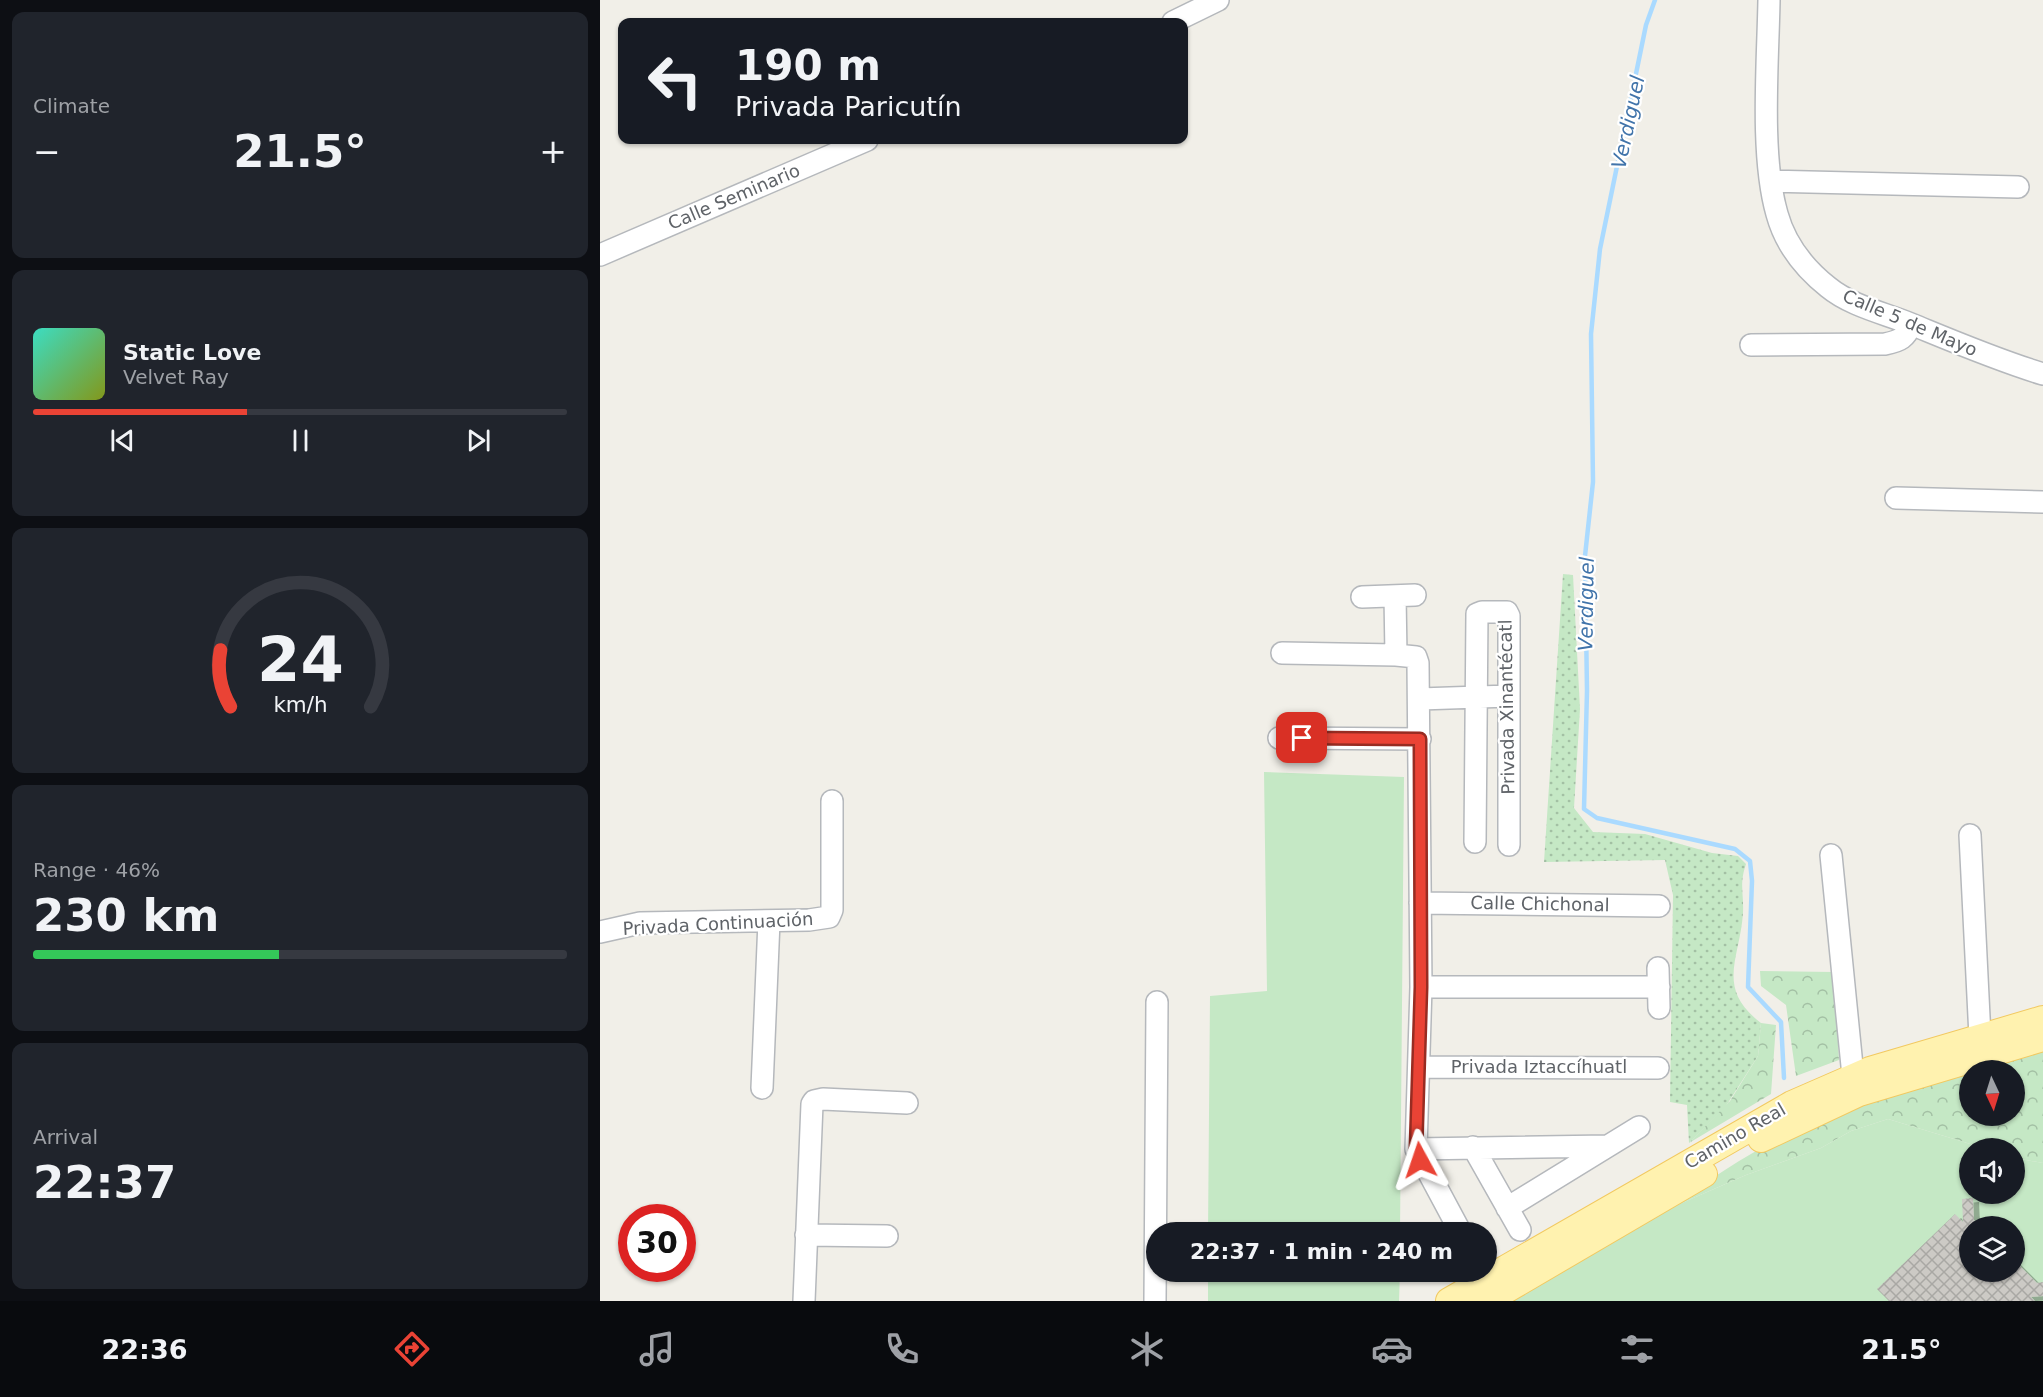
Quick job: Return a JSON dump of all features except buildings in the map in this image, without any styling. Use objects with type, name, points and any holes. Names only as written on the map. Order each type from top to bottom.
[{"type":"main road","name":"Camino Real","points":[[1449,1301],[1489,1287],[1756,1142],[1904,1069],[1980,1037],[2043,1019]]},
{"type":"main road","name":"Camino Real","points":[[1489,1287],[1752,1125],[1853,1076],[1904,1069],[2043,1038]]},
{"type":"street","points":[[1181,18],[1218,0]]},
{"type":"street","name":"Calle 5 de Mayo","points":[[1769,0],[1768,119],[1771,181],[1776,213],[1783,232],[1808,269],[1829,289],[1849,300],[1959,345],[2043,374]]},
{"type":"street","name":"Calle Seminario","points":[[600,255],[858,144]]},
{"type":"street","points":[[1771,181],[2018,187]]},
{"type":"street","points":[[1751,345],[1885,344],[1899,341],[1907,335],[1911,324]]},
{"type":"street","points":[[1896,498],[2043,501]]},
{"type":"street","points":[[1362,597],[1405,596],[1396,655]]},
{"type":"street","name":"Privada Xinantécatl","points":[[1482,612],[1507,612],[1509,616],[1509,696],[1509,834],[1475,833],[1477,614],[1482,612]]},
{"type":"street","points":[[1281,653],[1416,657],[1420,739],[1421,987],[1416,1149],[1455,1222]]},
{"type":"street","points":[[1419,699],[1509,696]]},
{"type":"street","points":[[1279,738],[1420,739]]},
{"type":"street","name":"Privada Continuación","points":[[600,932],[640,923],[770,921],[829,916],[832,910],[832,801]]},
{"type":"street","points":[[1970,835],[1980,1037]]},
{"type":"street","points":[[1831,855],[1853,1076]]},
{"type":"street","name":"Calle Chichonal","points":[[1420,903],[1659,904]]},
{"type":"street","points":[[762,1088],[770,921]]},
{"type":"street","points":[[1421,987],[1659,977],[1659,1008]]},
{"type":"street","points":[[1155,1301],[1157,1002]]},
{"type":"street","name":"Privada Iztaccíhuatl","points":[[1420,1067],[1658,1067]]},
{"type":"street","points":[[804,1301],[811,1107],[814,1101],[907,1103]]},
{"type":"street","points":[[1507,1208],[1639,1127]]},
{"type":"street","points":[[1416,1149],[1608,1146]]},
{"type":"street","points":[[1473,1147],[1520,1230]]},
{"type":"street","points":[[806,1235],[887,1236]]},
{"type":"green space","points":[[1563,574],[1573,575],[1580,709],[1574,808],[1593,832],[1645,834],[1712,853],[1738,856],[1746,864],[1742,889],[1743,913],[1735,959],[1734,985],[1738,998],[1761,1023],[1758,1056],[1726,1106],[1689,1143],[1687,1105],[1670,1102],[1673,895],[1665,860],[1544,862]]},
{"type":"green space","points":[[1264,772],[1404,777],[1400,1222],[1208,1222],[1210,996],[1267,991]]},
{"type":"green space","points":[[1760,971],[1834,972],[1839,1060],[1796,1076],[1786,1005],[1761,986]]},
{"type":"green space","points":[[1761,1023],[1776,1025],[1771,1094],[1689,1143],[1730,1101],[1758,1056]]},
{"type":"green space","points":[[2043,1048],[2043,1163],[2025,1160],[2025,1138],[1959,1138],[1959,1141],[1888,1119],[1851,1131],[1821,1148],[1746,1175],[1675,1206],[1746,1157],[1825,1116],[1899,1087],[1959,1070],[1959,1126],[2025,1126],[2025,1060],[1997,1060]]},
{"type":"green space","points":[[1888,1119],[1959,1141],[1959,1204],[2025,1204],[2025,1160],[2043,1163],[2043,1301],[1498,1301],[1675,1206],[1746,1175],[1821,1148],[1851,1131]]},
{"type":"green space","points":[[1208,1282],[1400,1282],[1399,1301],[1208,1301]]},
{"type":"waterway","name":"Verdiguel","points":[[1655,0],[1646,25],[1600,249],[1591,334],[1593,482],[1585,556],[1587,691],[1584,809],[1597,818],[1735,849],[1750,861],[1752,881],[1748,987],[1781,1022],[1784,1078]]},
{"type":"route","points":[[1302,738],[1420,739],[1421,987],[1416,1149],[1420,1160]]}]
